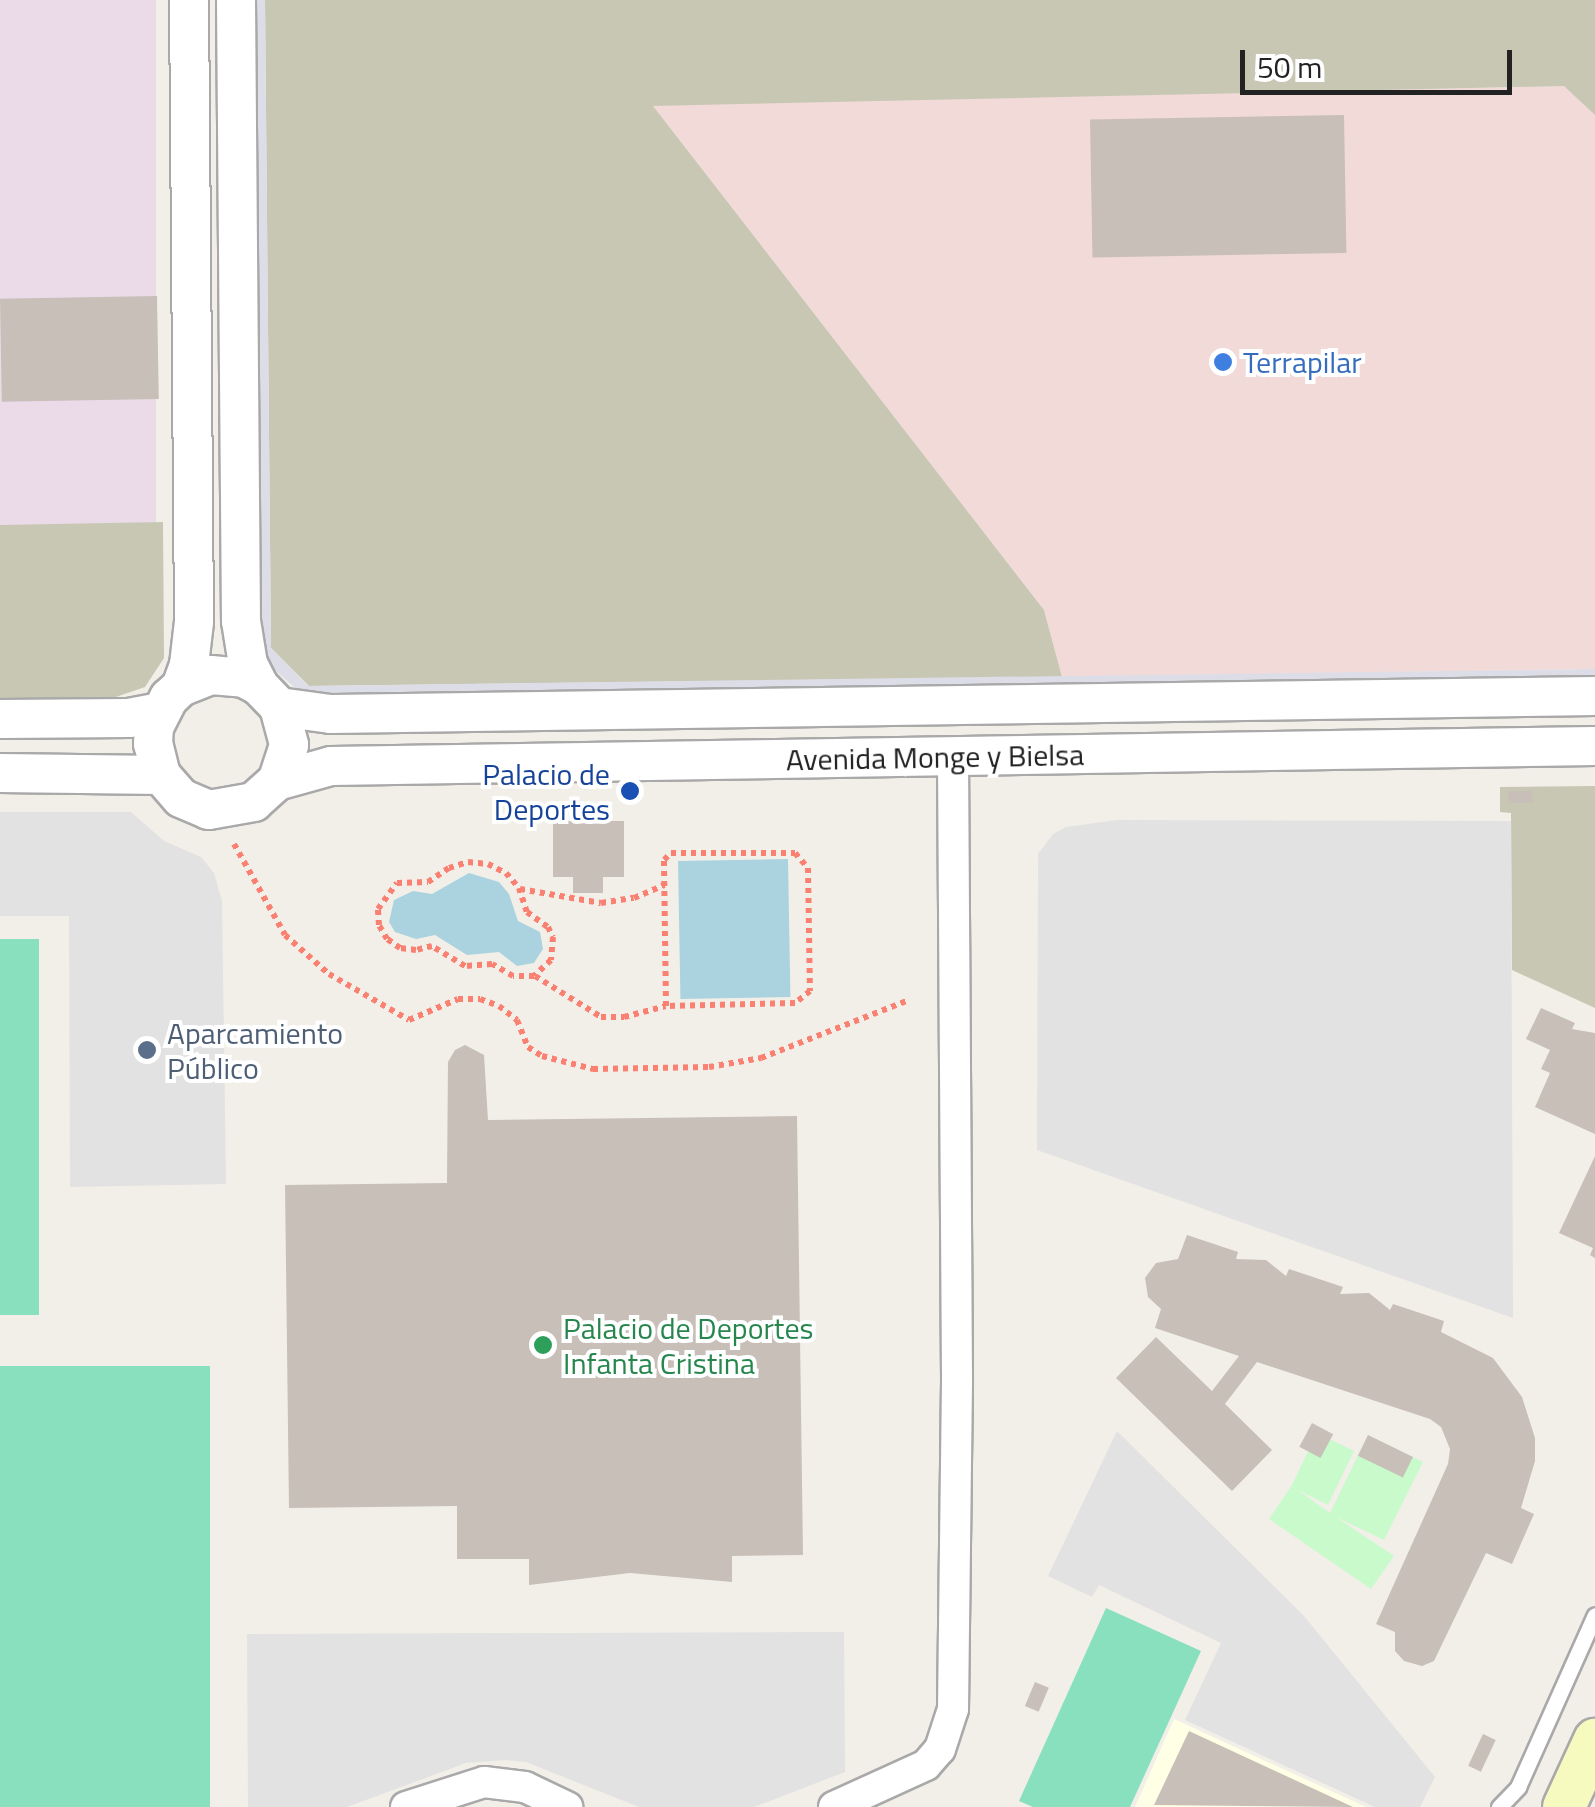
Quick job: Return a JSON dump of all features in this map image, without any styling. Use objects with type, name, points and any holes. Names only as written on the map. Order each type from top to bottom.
[{"type":"main road","points":[[1564,1807],[1595,1740]]},
{"type":"street","points":[[189,0],[194,622],[189,665],[152,744],[161,775],[181,798],[209,810],[254,802],[277,782],[289,745],[269,697],[248,664],[241,621],[236,0]]},
{"type":"street","points":[[0,720],[129,718],[170,700],[196,680],[228,675],[269,697]]},
{"type":"street","name":"Avenida Monge y Bielsa","points":[[269,697],[331,714],[1595,696]]},
{"type":"street","name":"Avenida Monge y Bielsa","points":[[277,782],[331,766],[1595,746]]},
{"type":"street","points":[[834,1807],[926,1765],[940,1750],[953,1709],[957,1377],[953,756]]},
{"type":"street","points":[[0,773],[161,775]]},
{"type":"street","points":[[409,1806],[484,1782],[525,1787],[567,1807]]},
{"type":"lane","points":[[1498,1807],[1518,1787],[1595,1615]]},
{"type":"path","points":[[234,844],[285,935],[329,974],[409,1020],[458,999],[500,1006],[517,1020],[528,1047],[542,1056],[592,1068],[708,1067],[760,1058],[909,1000]]},
{"type":"path","points":[[534,976],[551,960],[554,937],[540,918],[527,912],[518,888],[506,873],[488,864],[468,862],[449,868],[428,882],[397,884],[378,909],[379,925],[387,939],[400,948],[432,946],[465,966],[492,964],[513,976],[534,976],[601,1017],[624,1017],[666,1006],[795,1004],[810,991],[808,868],[795,853],[671,853],[664,860],[666,1006]]},
{"type":"path","points":[[518,888],[601,903],[634,898],[664,885]]},
{"type":"shaded area","points":[[0,0],[156,0],[156,525],[0,525]]},
{"type":"shaded area","points":[[255,0],[265,0],[271,648],[308,686],[1595,669],[1595,678],[301,693],[268,664],[262,652]]},
{"type":"shaded area","points":[[265,0],[1595,0],[1595,115],[1564,86],[653,106],[1044,610],[1062,677],[309,686],[271,648]]},
{"type":"shaded area","name":"Terrapilar","points":[[1565,86],[1595,115],[1595,669],[1062,677],[1044,610],[652,105]]},
{"type":"shaded area","points":[[163,522],[164,658],[145,687],[110,699],[0,701],[0,525]]},
{"type":"shaded area","points":[[1595,786],[1595,1008],[1512,970],[1511,813],[1500,812],[1500,787]]},
{"type":"shaded area","name":"Aparcamiento Público","points":[[0,812],[131,812],[164,841],[201,857],[214,873],[222,901],[226,1184],[70,1187],[69,916],[0,916]]},
{"type":"shaded area","points":[[1117,820],[1511,821],[1513,1318],[1037,1150],[1038,854],[1053,834],[1066,827]]},
{"type":"shaded area","points":[[1117,1431],[1304,1616],[1435,1777],[1420,1807],[1375,1807],[1185,1720],[1221,1643],[1099,1585],[1092,1597],[1048,1576]]},
{"type":"shaded area","points":[[844,1632],[845,1772],[754,1807],[639,1807],[526,1762],[506,1760],[466,1763],[347,1807],[248,1807],[247,1634]]},
{"type":"shaded area","points":[[1174,1719],[1366,1807],[1135,1807]]},
{"type":"green space","points":[[0,939],[39,939],[39,1315],[0,1315]]},
{"type":"green space","points":[[0,1366],[210,1366],[210,1807],[0,1807]]},
{"type":"green space","points":[[1317,1433],[1354,1451],[1328,1505],[1298,1490],[1330,1513],[1368,1435],[1423,1462],[1384,1540],[1336,1517],[1394,1556],[1371,1589],[1269,1519],[1292,1485]]},
{"type":"green space","points":[[1106,1608],[1201,1651],[1130,1807],[1033,1807],[1019,1801]]},
{"type":"water","points":[[788,859],[790,997],[680,999],[678,861]]},
{"type":"water","points":[[469,873],[499,882],[509,894],[518,921],[540,932],[543,949],[534,963],[517,966],[499,952],[467,955],[435,935],[416,939],[395,932],[389,922],[394,900],[413,891],[432,894]]},
{"type":"building","points":[[1344,115],[1346,253],[1092,257],[1090,119]]},
{"type":"building","points":[[157,296],[159,399],[2,402],[0,299]]},
{"type":"building","points":[[1508,791],[1533,791],[1533,803],[1508,803]]},
{"type":"building","points":[[553,821],[624,821],[624,877],[603,877],[603,893],[573,893],[573,877],[553,877]]},
{"type":"building","points":[[1541,1008],[1575,1023],[1572,1029],[1595,1033],[1595,1134],[1535,1107],[1550,1073],[1541,1069],[1550,1050],[1526,1039]]},
{"type":"building","name":"Palacio de Deportes Infanta Cristina","points":[[465,1045],[484,1055],[488,1120],[797,1116],[803,1555],[732,1556],[732,1582],[630,1573],[529,1585],[529,1559],[457,1559],[457,1506],[289,1508],[285,1185],[447,1183],[448,1062],[455,1050]]},
{"type":"building","points":[[1595,1156],[1595,1258],[1590,1255],[1593,1248],[1559,1233]]},
{"type":"building","points":[[1187,1235],[1238,1252],[1236,1259],[1266,1260],[1286,1276],[1289,1269],[1343,1287],[1340,1294],[1369,1293],[1390,1310],[1393,1304],[1444,1321],[1441,1332],[1493,1358],[1522,1397],[1535,1438],[1535,1461],[1521,1508],[1534,1514],[1512,1564],[1486,1553],[1434,1661],[1422,1666],[1404,1661],[1395,1651],[1395,1632],[1376,1624],[1448,1464],[1450,1449],[1441,1427],[1430,1419],[1257,1362],[1225,1404],[1272,1450],[1232,1491],[1116,1378],[1156,1337],[1212,1391],[1239,1356],[1155,1328],[1161,1309],[1148,1297],[1145,1278],[1156,1263],[1178,1259]]},
{"type":"building","points":[[1312,1423],[1333,1434],[1321,1458],[1299,1447]]},
{"type":"building","points":[[1368,1435],[1413,1457],[1403,1478],[1358,1456]]},
{"type":"building","points":[[1035,1682],[1049,1688],[1039,1712],[1025,1706]]},
{"type":"building","points":[[1189,1731],[1353,1807],[1154,1805]]},
{"type":"building","points":[[1483,1734],[1496,1740],[1481,1772],[1468,1766]]},
{"type":"place","name":"Terrapilar","points":[[1223,362]]},
{"type":"place","name":"Palacio de Deportes","points":[[630,791]]},
{"type":"place","name":"Aparcamiento Público","points":[[147,1050]]},
{"type":"place","name":"Palacio de Deportes Infanta Cristina","points":[[543,1345]]}]
